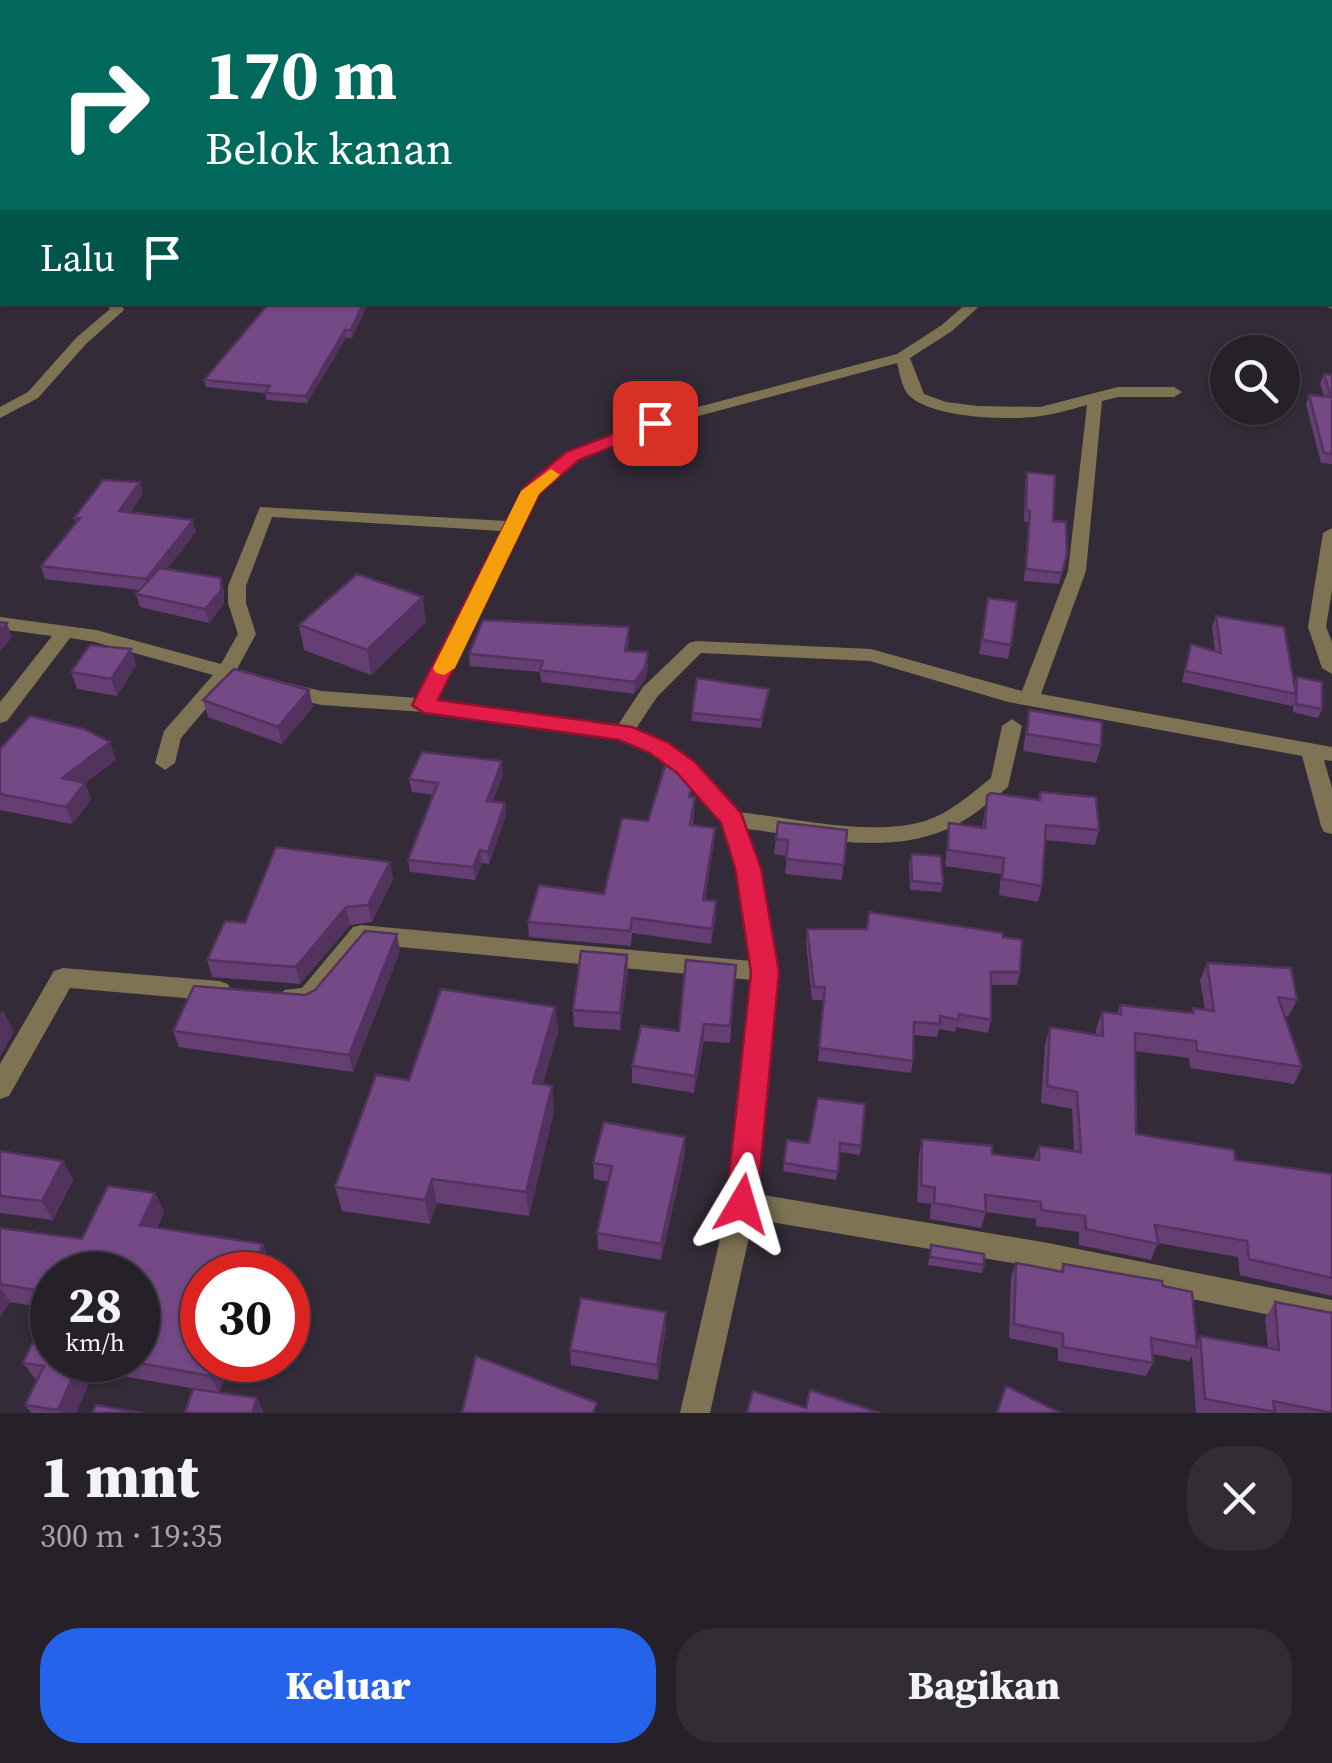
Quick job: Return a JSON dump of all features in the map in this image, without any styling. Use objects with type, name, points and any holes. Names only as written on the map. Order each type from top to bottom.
[{"type":"street","points":[[0,413],[33,395],[81,341],[107,322],[117,310],[114,305]]},
{"type":"street","points":[[424,705],[531,491],[572,456],[655,423],[902,357],[947,328],[974,305]]},
{"type":"street","points":[[902,357],[913,392],[943,406],[1040,412],[1118,392],[1174,392]]},
{"type":"street","points":[[1029,699],[1078,571],[1095,398]]},
{"type":"street","points":[[165,763],[170,736],[226,672],[247,634],[237,603],[237,586],[266,511],[514,528]]},
{"type":"street","points":[[1332,533],[1318,627],[1332,668]]},
{"type":"street","points":[[0,623],[66,631],[154,649],[321,698],[424,705],[624,733],[658,748],[686,767],[732,819],[748,868],[765,972],[742,1204],[696,1413]]},
{"type":"street","points":[[0,716],[66,631]]},
{"type":"street","points":[[624,733],[650,692],[696,647],[871,656],[1029,699],[1321,752],[1332,826]]},
{"type":"street","points":[[732,819],[898,834],[929,828],[962,811],[1001,782],[1012,726]]},
{"type":"street","points":[[0,1088],[63,978],[308,998],[361,934],[765,972]]},
{"type":"street","points":[[742,1204],[1048,1256],[1332,1314]]},
{"type":"building","points":[[267,305],[363,305],[351,330],[345,330],[306,396],[265,393],[270,386],[204,380]]},
{"type":"building","points":[[1324,374],[1332,375],[1332,454],[1324,453],[1309,395],[1331,397]]},
{"type":"building","points":[[1027,472],[1055,475],[1053,521],[1066,522],[1067,554],[1062,573],[1026,569],[1030,511],[1026,510]]},
{"type":"building","points":[[103,480],[140,482],[119,511],[193,520],[146,579],[41,566],[80,518],[74,518]]},
{"type":"building","points":[[160,568],[221,578],[221,590],[205,609],[136,594]]},
{"type":"building","points":[[357,574],[423,597],[367,650],[299,625]]},
{"type":"building","points":[[988,598],[1017,602],[1011,645],[982,640]]},
{"type":"building","points":[[1216,616],[1284,627],[1296,694],[1185,671],[1191,644],[1221,653]]},
{"type":"building","points":[[483,620],[629,627],[625,651],[648,652],[645,668],[634,682],[540,670],[543,661],[469,654]]},
{"type":"building","points":[[90,645],[131,649],[111,679],[71,672]]},
{"type":"building","points":[[234,669],[309,690],[278,727],[203,700]]},
{"type":"building","points":[[1297,677],[1322,682],[1322,709],[1296,704]]},
{"type":"building","points":[[697,678],[769,689],[761,720],[692,713]]},
{"type":"building","points":[[1029,710],[1102,722],[1101,746],[1027,734]]},
{"type":"building","points":[[30,716],[84,729],[110,742],[62,778],[85,783],[66,807],[0,794],[0,749]]},
{"type":"building","points":[[422,752],[502,761],[487,801],[505,803],[488,852],[480,850],[473,867],[408,860],[438,783],[409,779]]},
{"type":"building","points":[[665,766],[684,769],[694,780],[689,797],[695,797],[690,825],[715,828],[703,900],[716,901],[712,929],[632,918],[630,931],[528,922],[539,885],[604,894],[622,818],[648,821]]},
{"type":"building","points":[[1040,792],[1096,797],[1099,830],[1046,825],[1042,886],[1002,879],[1004,858],[948,850],[949,823],[985,828],[987,796],[991,793],[1040,800]]},
{"type":"building","points":[[778,822],[847,830],[844,865],[786,859],[788,840],[776,839]]},
{"type":"building","points":[[276,847],[390,862],[368,905],[346,907],[296,967],[207,960],[225,921],[245,923]]},
{"type":"building","points":[[911,854],[941,856],[943,884],[912,881]]},
{"type":"building","points":[[869,912],[1003,933],[1003,937],[1022,940],[1020,972],[991,972],[991,1020],[959,1014],[958,1020],[940,1016],[940,1024],[914,1022],[913,1061],[819,1048],[825,987],[814,987],[807,929],[867,929]]},
{"type":"building","points":[[365,931],[397,934],[349,1055],[173,1031],[194,986],[305,995],[315,990]]},
{"type":"building","points":[[581,951],[627,955],[620,1013],[573,1010]]},
{"type":"building","points":[[686,960],[736,965],[730,1026],[704,1024],[695,1076],[632,1066],[641,1026],[679,1031]]},
{"type":"building","points":[[1207,963],[1291,968],[1297,1000],[1278,997],[1302,1067],[1197,1051],[1196,1041],[1135,1033],[1136,1134],[1234,1150],[1235,1160],[1332,1174],[1332,1278],[1249,1259],[1247,1241],[1155,1225],[1158,1244],[1086,1229],[1085,1216],[1041,1210],[1041,1202],[985,1195],[986,1212],[934,1203],[935,1188],[921,1185],[922,1139],[992,1146],[992,1154],[1039,1160],[1039,1146],[1081,1152],[1077,1092],[1047,1086],[1050,1027],[1103,1036],[1102,1012],[1121,1014],[1120,1005],[1193,1013],[1193,1008],[1214,1011]]},
{"type":"building","points":[[441,989],[555,1007],[533,1083],[552,1086],[526,1192],[432,1179],[425,1200],[335,1187],[376,1075],[409,1080]]},
{"type":"building","points":[[818,1098],[865,1104],[861,1146],[840,1143],[838,1172],[784,1163],[787,1140],[809,1143]]},
{"type":"building","points":[[604,1122],[685,1137],[661,1244],[597,1233],[612,1166],[593,1163]]},
{"type":"building","points":[[0,1151],[63,1161],[42,1201],[0,1196]]},
{"type":"building","points":[[108,1186],[155,1193],[140,1225],[263,1244],[260,1252],[180,1252],[180,1370],[160,1367],[160,1252],[30,1252],[30,1289],[0,1284],[0,1228],[82,1239]]},
{"type":"building","points":[[931,1245],[984,1254],[984,1265],[930,1257]]},
{"type":"building","points":[[1016,1263],[1063,1272],[1063,1264],[1162,1281],[1163,1286],[1192,1292],[1197,1347],[1151,1338],[1153,1363],[1063,1347],[1063,1334],[1014,1324]]},
{"type":"building","points":[[581,1298],[666,1312],[657,1365],[570,1350]]},
{"type":"building","points":[[1275,1302],[1332,1313],[1332,1413],[1273,1401],[1275,1412],[1205,1399],[1200,1336],[1279,1350]]},
{"type":"building","points":[[476,1356],[597,1403],[593,1413],[462,1413]]},
{"type":"building","points":[[36,1382],[70,1382],[58,1410],[25,1405]]},
{"type":"building","points":[[1006,1386],[1061,1413],[997,1413]]},
{"type":"building","points":[[193,1389],[257,1398],[252,1413],[185,1413]]},
{"type":"building","points":[[810,1390],[880,1413],[747,1413],[753,1391],[806,1408]]},
{"type":"building","points":[[96,1405],[142,1413],[92,1413]]},
{"type":"slow traffic","points":[[444,668],[531,491],[551,475]]},
{"type":"route","points":[[655,423],[572,456],[531,491],[469,622],[424,705],[624,733],[658,748],[686,767],[732,819],[748,868],[765,972],[742,1204]]}]
